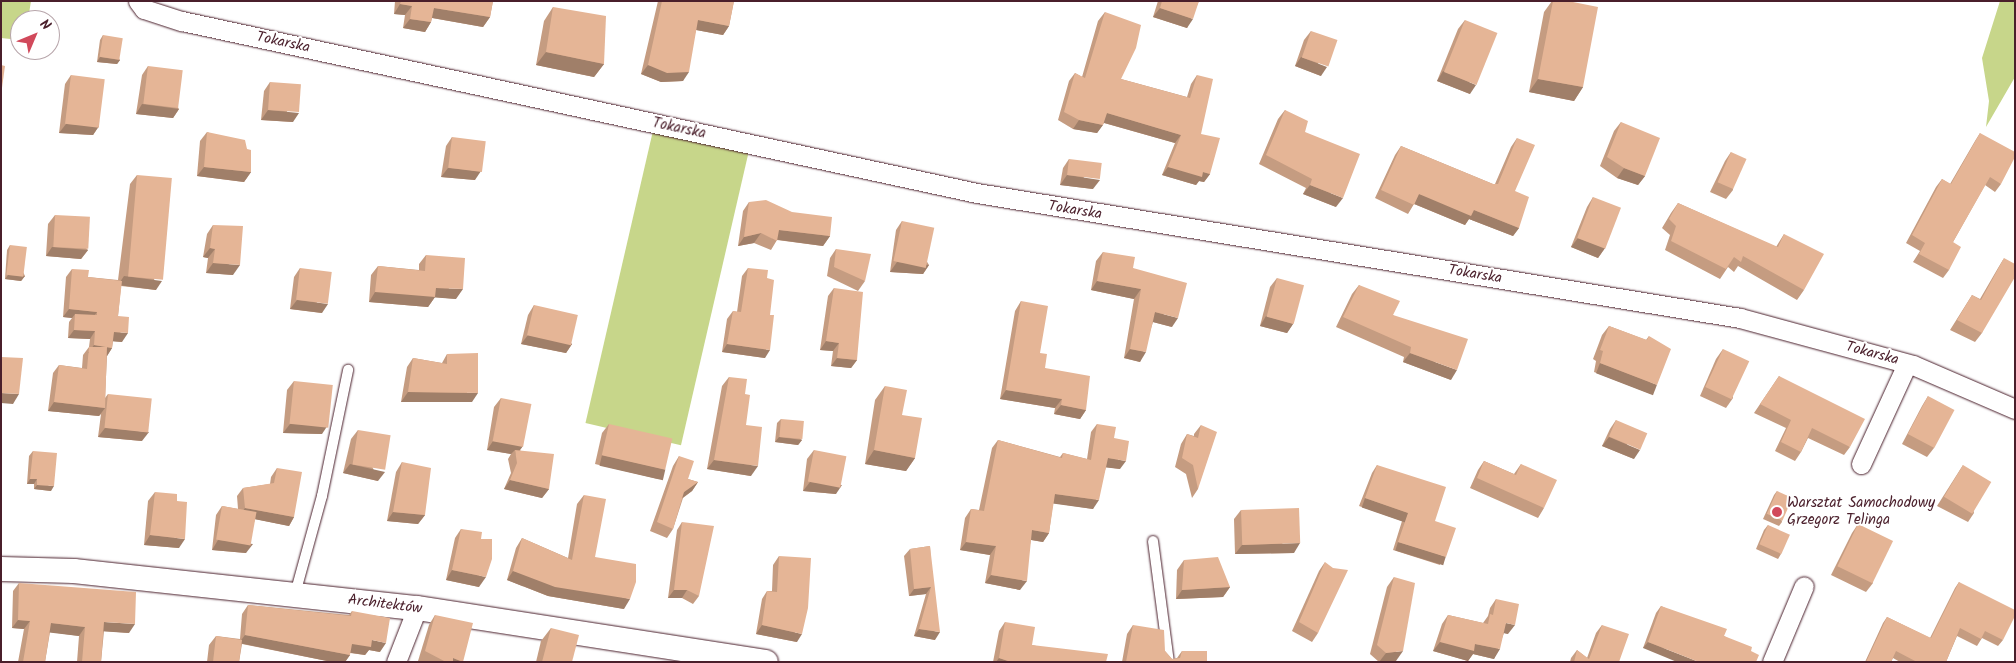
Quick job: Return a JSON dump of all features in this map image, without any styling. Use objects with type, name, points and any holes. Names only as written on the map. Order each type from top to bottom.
[{"type":"street","name":"Tokarska","points":[[138,1],[144,9],[190,22],[977,193],[1740,318],[1907,364],[2015,409]]},
{"type":"street","points":[[1861,464],[1907,364]]},
{"type":"street","name":"Architektów","points":[[1,568],[74,571],[418,608],[766,662]]},
{"type":"street","points":[[1772,662],[1804,586]]},
{"type":"street","points":[[396,662],[418,608]]},
{"type":"lane","points":[[295,594],[322,496],[348,370]]},
{"type":"lane","points":[[1154,541],[1169,662]]},
{"type":"green space","points":[[1,1],[31,1],[30,10],[10,10],[10,39],[1,38]]},
{"type":"green space","points":[[2000,1],[2015,1],[2015,77],[1986,127],[1989,101],[1982,58]]},
{"type":"green space","points":[[655,122],[750,144],[681,445],[585,423]]},
{"type":"building","points":[[401,1],[493,1],[490,17],[434,8],[431,22],[410,19],[412,6],[400,4]]},
{"type":"building","points":[[662,1],[734,1],[729,26],[698,20],[689,72],[667,73],[648,65]]},
{"type":"building","points":[[1162,1],[1199,1],[1193,19],[1160,8]]},
{"type":"building","points":[[1553,1],[1568,1],[1598,7],[1583,87],[1538,79]]},
{"type":"building","points":[[553,7],[606,16],[604,64],[546,52]]},
{"type":"building","points":[[1105,12],[1141,25],[1136,48],[1121,79],[1190,98],[1197,75],[1213,79],[1201,134],[1220,138],[1210,174],[1203,172],[1202,177],[1168,167],[1181,135],[1107,113],[1103,125],[1079,120],[1064,112],[1075,73],[1085,78]]},
{"type":"building","points":[[1465,20],[1497,33],[1476,85],[1444,72]]},
{"type":"building","points":[[1311,31],[1337,40],[1328,67],[1302,57]]},
{"type":"building","points":[[103,35],[123,38],[119,60],[100,57]]},
{"type":"building","points":[[1,65],[5,66],[1,95]]},
{"type":"building","points":[[148,66],[183,70],[178,108],[143,104]]},
{"type":"building","points":[[71,75],[105,79],[99,128],[65,124]]},
{"type":"building","points":[[270,82],[301,84],[299,112],[268,110]]},
{"type":"building","points":[[1285,110],[1308,121],[1305,132],[1360,154],[1343,198],[1310,185],[1312,179],[1266,155]]},
{"type":"building","points":[[1621,122],[1660,138],[1645,176],[1624,168],[1607,157]]},
{"type":"building","points":[[207,132],[245,140],[247,149],[251,150],[251,172],[204,167]]},
{"type":"building","points":[[1980,133],[2015,152],[2015,157],[2001,184],[1990,177],[1953,242],[1961,247],[1949,270],[1919,254],[1925,243],[1912,235],[1942,179],[1951,184]]},
{"type":"building","points":[[452,137],[486,141],[482,172],[448,168]]},
{"type":"building","points":[[1517,138],[1535,145],[1515,191],[1529,197],[1519,228],[1474,210],[1471,216],[1419,194],[1414,205],[1381,190],[1401,146],[1493,184],[1498,184]]},
{"type":"building","points":[[1731,152],[1747,159],[1733,189],[1718,182]]},
{"type":"building","points":[[1069,159],[1102,163],[1100,179],[1067,175]]},
{"type":"building","points":[[137,175],[172,178],[163,280],[128,277]]},
{"type":"building","points":[[1593,197],[1621,208],[1605,249],[1577,238]]},
{"type":"building","points":[[766,200],[792,212],[832,217],[830,236],[779,230],[777,241],[761,233],[744,237],[749,202]]},
{"type":"building","points":[[1678,203],[1778,247],[1784,234],[1824,254],[1804,290],[1743,256],[1741,262],[1734,257],[1726,269],[1671,241],[1676,226],[1669,219]]},
{"type":"building","points":[[55,215],[90,217],[88,249],[53,247]]},
{"type":"building","points":[[902,221],[934,228],[926,268],[893,261]]},
{"type":"building","points":[[213,225],[243,226],[240,265],[213,263],[215,249],[210,248]]},
{"type":"building","points":[[10,245],[27,247],[23,277],[6,275]]},
{"type":"building","points":[[836,249],[871,254],[865,281],[834,267]]},
{"type":"building","points":[[1103,252],[1135,257],[1133,268],[1187,283],[1178,318],[1155,312],[1146,352],[1130,349],[1141,289],[1097,281]]},
{"type":"building","points":[[426,255],[465,258],[463,289],[436,288],[435,297],[375,292],[378,266],[425,271]]},
{"type":"building","points":[[2004,258],[2015,264],[2015,277],[1982,333],[1957,320],[1972,295],[1981,300]]},
{"type":"building","points":[[300,268],[332,272],[328,304],[296,300]]},
{"type":"building","points":[[748,268],[768,270],[767,278],[774,280],[770,315],[774,315],[770,350],[727,344],[733,311],[741,312]]},
{"type":"building","points":[[72,269],[89,270],[88,277],[122,281],[118,316],[129,317],[128,333],[114,332],[112,348],[94,345],[95,331],[74,330],[75,314],[97,315],[97,312],[69,309]]},
{"type":"building","points":[[1277,278],[1304,285],[1294,324],[1267,317]]},
{"type":"building","points":[[1359,285],[1400,301],[1393,315],[1468,339],[1457,370],[1410,353],[1411,347],[1343,317]]},
{"type":"building","points":[[834,288],[863,292],[857,360],[837,358],[839,343],[826,341]]},
{"type":"building","points":[[1021,301],[1048,306],[1040,353],[1047,354],[1045,368],[1090,376],[1086,410],[1061,405],[1062,399],[1006,390]]},
{"type":"building","points":[[534,305],[578,315],[571,345],[527,335]]},
{"type":"building","points":[[1609,326],[1647,340],[1649,336],[1671,349],[1657,385],[1600,363],[1603,351],[1600,350]]},
{"type":"building","points":[[89,347],[107,347],[105,408],[54,402],[59,365],[87,369]]},
{"type":"building","points":[[1723,349],[1749,361],[1732,399],[1705,387]]},
{"type":"building","points":[[478,353],[478,393],[408,392],[413,358],[447,364],[447,354]]},
{"type":"building","points":[[1,357],[23,358],[19,394],[1,393]]},
{"type":"building","points":[[1779,376],[1865,419],[1850,447],[1812,428],[1801,452],[1781,442],[1791,420],[1760,404]]},
{"type":"building","points":[[729,377],[747,379],[745,394],[750,395],[746,425],[762,427],[758,466],[714,460]]},
{"type":"building","points":[[294,381],[333,385],[328,428],[290,424]]},
{"type":"building","points":[[885,386],[907,390],[902,415],[922,418],[915,458],[874,450]]},
{"type":"building","points":[[108,394],[152,399],[148,432],[104,428]]},
{"type":"building","points":[[1928,396],[1954,410],[1934,448],[1908,434]]},
{"type":"building","points":[[501,398],[531,404],[523,447],[493,441]]},
{"type":"building","points":[[781,419],[804,421],[802,439],[779,437]]},
{"type":"building","points":[[1616,420],[1647,433],[1640,450],[1609,437]]},
{"type":"building","points":[[609,424],[672,439],[665,470],[602,455]]},
{"type":"building","points":[[1097,424],[1116,427],[1114,438],[1129,441],[1126,461],[1108,458],[1099,500],[1055,494],[1049,533],[1032,530],[1027,581],[991,575],[996,546],[966,542],[971,509],[984,511],[998,440],[1062,458],[1063,453],[1091,460]]},
{"type":"building","points":[[1201,425],[1217,432],[1198,489],[1193,465],[1182,458],[1187,434],[1198,438]]},
{"type":"building","points":[[358,430],[391,435],[385,470],[353,465]]},
{"type":"building","points":[[515,450],[554,454],[549,489],[510,480],[517,463]]},
{"type":"building","points":[[814,450],[846,456],[840,488],[808,481]]},
{"type":"building","points":[[33,451],[57,453],[54,486],[37,485],[37,479],[30,479]]},
{"type":"building","points":[[679,456],[694,461],[688,479],[698,482],[684,492],[673,529],[657,522]]},
{"type":"building","points":[[1484,461],[1516,475],[1521,464],[1557,480],[1544,508],[1477,478]]},
{"type":"building","points":[[402,462],[431,468],[425,515],[393,512]]},
{"type":"building","points":[[1377,465],[1446,487],[1435,521],[1456,528],[1446,557],[1398,542],[1408,513],[1365,498]]},
{"type":"building","points":[[1963,465],[1991,482],[1972,514],[1944,497]]},
{"type":"building","points":[[277,468],[302,472],[294,517],[245,508],[243,488],[274,483]]},
{"type":"building","points":[[1777,491],[1793,498],[1782,521],[1767,514]]},
{"type":"building","points":[[155,492],[177,494],[177,501],[187,502],[185,539],[150,535]]},
{"type":"building","points":[[584,495],[606,499],[595,557],[636,564],[636,582],[630,599],[555,587],[513,571],[522,538],[572,560]]},
{"type":"building","points":[[222,506],[256,512],[251,546],[216,539]]},
{"type":"building","points":[[1299,508],[1300,543],[1242,545],[1241,510]]},
{"type":"building","points":[[682,522],[714,526],[699,596],[687,590],[674,590]]},
{"type":"building","points":[[1858,524],[1893,541],[1872,583],[1837,566]]},
{"type":"building","points":[[1768,525],[1790,535],[1781,554],[1759,544]]},
{"type":"building","points":[[461,529],[482,532],[481,539],[492,539],[492,559],[486,577],[452,570]]},
{"type":"building","points":[[930,546],[940,632],[919,629],[931,587],[914,589],[910,549]]},
{"type":"building","points":[[779,556],[811,558],[808,608],[802,634],[762,625],[767,591],[777,592]]},
{"type":"building","points":[[1218,557],[1230,587],[1182,590],[1184,560]]},
{"type":"building","points":[[1325,562],[1333,568],[1348,570],[1318,633],[1299,622]]},
{"type":"building","points":[[1394,577],[1415,583],[1403,651],[1386,653],[1377,645]]},
{"type":"building","points":[[1959,582],[2015,610],[2015,616],[2003,640],[1985,631],[1981,639],[1960,628],[1946,662],[1917,662],[1896,651],[1891,662],[1866,662],[1887,617],[1931,638]]},
{"type":"building","points":[[19,583],[136,592],[135,624],[104,622],[101,662],[82,662],[85,627],[51,623],[45,662],[23,662],[30,621],[18,620]]},
{"type":"building","points":[[1496,599],[1519,604],[1515,625],[1506,623],[1500,649],[1475,644],[1474,651],[1440,642],[1448,615],[1488,624],[1490,614],[1493,615]]},
{"type":"building","points":[[248,605],[351,616],[352,611],[390,618],[386,643],[372,640],[371,647],[352,644],[350,655],[245,635]]},
{"type":"building","points":[[1661,606],[1727,629],[1724,636],[1752,647],[1751,651],[1759,655],[1756,662],[1699,662],[1648,642]]},
{"type":"building","points":[[435,615],[473,623],[463,662],[453,658],[453,662],[446,662],[425,651]]},
{"type":"building","points":[[1005,622],[1035,627],[1032,645],[1108,654],[1106,662],[1011,662],[999,658]]},
{"type":"building","points":[[1133,625],[1164,630],[1165,651],[1172,659],[1180,658],[1182,651],[1207,651],[1207,662],[1126,662]]},
{"type":"building","points":[[1602,625],[1629,634],[1619,662],[1574,662],[1577,650],[1589,659]]},
{"type":"building","points":[[551,628],[579,635],[572,662],[542,662]]},
{"type":"building","points":[[216,636],[242,640],[239,662],[213,662]]},
{"type":"place","name":"Warsztat Samochodowy Grzegorz Telinga","points":[[1777,512]]}]
